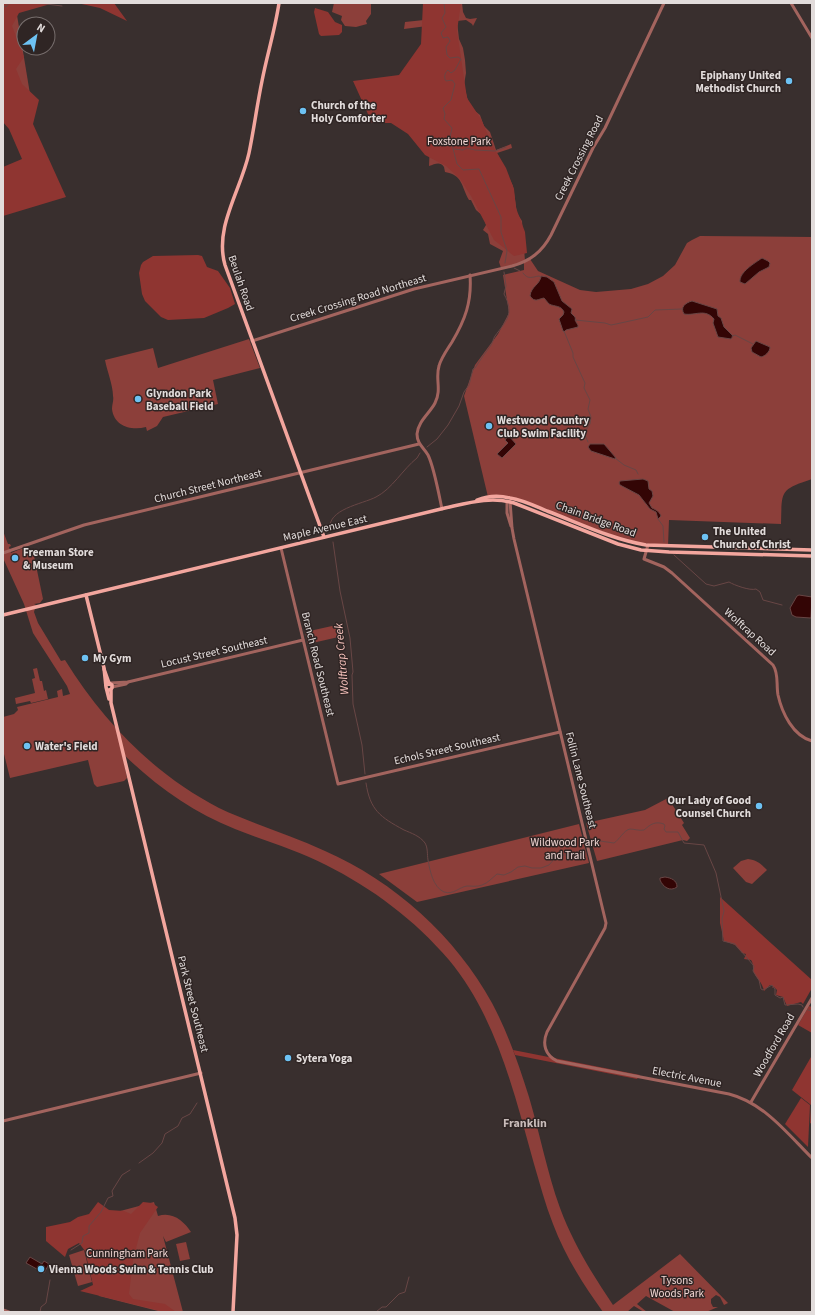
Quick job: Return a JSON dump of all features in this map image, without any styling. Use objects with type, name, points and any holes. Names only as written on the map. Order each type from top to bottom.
[{"type":"main road","name":"Beulah Road","points":[[279,3],[246,163],[221,241],[222,257],[324,537]]},
{"type":"main road","name":"Maple Avenue East","points":[[3,615],[474,501],[509,500],[618,544],[647,550]]},
{"type":"main road","name":"Chain Bridge Road","points":[[509,500],[527,502],[622,540],[648,545],[812,550]]},
{"type":"main road","points":[[647,550],[812,556]]},
{"type":"main road","name":"Park Street Southeast","points":[[86,595],[109,686],[111,702],[235,1218],[237,1231],[233,1312]]},
{"type":"street","name":"Creek Crossing Road","points":[[470,275],[522,263],[534,256],[546,243],[593,148],[605,128],[664,3]]},
{"type":"street","points":[[791,3],[812,38]]},
{"type":"street","name":"Creek Crossing Road Northeast","points":[[252,341],[414,289],[470,275]]},
{"type":"street","points":[[442,509],[430,460],[417,437],[418,429],[435,402],[438,392],[438,367],[467,312],[470,275]]},
{"type":"street","name":"Church Street Northeast","points":[[3,553],[84,525],[420,444]]},
{"type":"street","name":"Follin Lane Southeast","points":[[509,500],[507,513],[512,528],[606,923],[605,928],[547,1032],[545,1047]]},
{"type":"street","points":[[647,550],[648,545]]},
{"type":"street","name":"Branch Road Southeast","points":[[281,548],[338,784]]},
{"type":"street","name":"Wolftrap Road","points":[[647,550],[644,559],[660,565],[672,572],[773,665],[776,672],[778,694],[783,710],[794,729],[802,736],[812,740]]},
{"type":"street","name":"Locust Street Southeast","points":[[109,686],[126,684],[128,682],[303,640]]},
{"type":"street","name":"Echols Street Southeast","points":[[338,784],[560,732]]},
{"type":"street","name":"Woodford Road","points":[[751,1102],[812,998]]},
{"type":"street","name":"Electric Avenue","points":[[545,1047],[549,1056],[557,1061],[729,1094],[751,1102],[766,1112],[812,1158]]},
{"type":"street","points":[[3,1121],[200,1073]]},
{"type":"street","points":[[3,1310],[9,1312]]},
{"type":"green space","points":[[3,3],[15,3],[17,16],[16,56],[24,56],[31,100],[3,106]]},
{"type":"green space","points":[[3,3],[54,3],[19,13],[16,16],[12,26],[16,36],[16,56],[24,57],[16,69],[22,84],[39,100],[33,124],[66,197],[3,216],[3,167],[22,159],[9,129],[3,122]]},
{"type":"green space","points":[[77,3],[114,3],[127,21],[100,8]]},
{"type":"green space","points":[[334,3],[371,3],[371,14],[366,21],[367,24],[356,27],[345,26],[341,20],[342,16],[332,12]]},
{"type":"green space","points":[[423,3],[462,3],[463,12],[466,18],[477,18],[473,26],[466,20],[457,21],[459,39],[463,48],[465,60],[466,73],[464,85],[470,107],[480,115],[484,126],[490,132],[496,150],[511,144],[512,148],[497,153],[513,186],[517,213],[522,221],[525,261],[530,259],[538,271],[580,290],[596,292],[631,289],[648,284],[663,276],[675,265],[687,243],[700,236],[812,237],[812,479],[793,486],[784,493],[781,524],[669,520],[668,546],[631,542],[508,497],[488,497],[464,396],[475,365],[498,334],[509,313],[503,275],[524,270],[524,262],[501,268],[499,262],[503,251],[490,244],[488,234],[483,230],[486,225],[484,217],[476,210],[471,200],[469,200],[461,182],[451,173],[445,172],[444,167],[441,164],[429,166],[435,25],[404,29],[405,22],[424,20]]},
{"type":"green space","name":"Foxstone Park","points":[[423,3],[461,3],[457,31],[467,98],[481,119],[493,146],[506,168],[514,189],[516,208],[525,232],[527,253],[514,256],[494,240],[471,196],[460,179],[446,166],[425,155],[408,134],[391,123],[372,123],[353,81],[399,75],[421,44]]},
{"type":"green space","points":[[315,8],[328,12],[335,22],[342,25],[342,32],[339,35],[321,36],[319,34],[314,12]]},
{"type":"green space","points":[[153,256],[202,256],[207,267],[218,271],[230,288],[235,304],[204,318],[168,320],[161,317],[145,301],[142,294],[139,273],[141,265]]},
{"type":"green space","points":[[249,339],[260,368],[213,380],[218,404],[163,417],[157,426],[147,431],[146,427],[129,428],[124,426],[116,420],[113,415],[113,392],[105,360],[153,348],[158,368]]},
{"type":"green space","name":"Tysons Woods Park","points":[[3,531],[8,544],[11,546],[9,547],[11,553],[25,548],[33,551],[43,599],[40,603],[34,604],[36,605],[34,612],[38,623],[61,661],[65,660],[96,705],[132,745],[173,779],[219,808],[325,851],[351,863],[375,878],[399,895],[421,914],[442,934],[460,956],[492,1003],[508,1037],[529,1097],[551,1181],[565,1221],[584,1258],[613,1305],[680,1254],[728,1303],[724,1305],[720,1297],[716,1295],[711,1299],[711,1303],[713,1307],[718,1307],[706,1312],[675,1312],[646,1296],[637,1304],[647,1312],[644,1312],[634,1306],[627,1312],[603,1312],[575,1270],[553,1224],[502,1057],[480,1006],[466,983],[436,945],[392,906],[360,884],[326,865],[292,850],[235,829],[189,806],[161,787],[122,753],[127,778],[124,781],[97,787],[94,784],[88,760],[10,778],[3,750],[3,717],[14,714],[18,710],[17,707],[58,697],[57,691],[62,689],[63,696],[70,694],[67,686],[33,633],[24,604],[3,558]]},
{"type":"green space","points":[[341,624],[343,636],[308,644],[305,632]]},
{"type":"green space","points":[[37,668],[40,681],[42,681],[44,691],[46,690],[48,699],[31,703],[30,701],[16,704],[15,698],[35,693],[32,679],[35,678],[33,669]]},
{"type":"green space","name":"Wildwood Park and Trail","points":[[668,798],[684,823],[682,825],[690,838],[687,841],[683,840],[597,861],[586,823],[645,810]]},
{"type":"green space","name":"Wildwood Park and Trail","points":[[579,824],[589,863],[417,902],[379,874]]},
{"type":"green space","points":[[748,859],[754,860],[767,870],[752,884],[746,882],[733,868],[741,861]]},
{"type":"green space","points":[[720,897],[812,980],[812,988],[803,1004],[801,1002],[787,1006],[783,997],[776,995],[777,990],[774,987],[772,988],[773,986],[770,985],[764,991],[754,973],[751,960],[744,959],[746,954],[742,953],[735,945],[724,941],[720,923]]},
{"type":"green space","points":[[809,1006],[812,1007],[812,1033],[798,1025]]},
{"type":"green space","points":[[513,1050],[640,1075],[637,1079],[515,1055]]},
{"type":"green space","points":[[811,1057],[812,1124],[810,1123],[811,1105],[792,1090]]},
{"type":"green space","points":[[801,1098],[810,1105],[808,1147],[785,1124]]},
{"type":"green space","points":[[98,1202],[109,1210],[124,1211],[131,1214],[143,1202],[152,1203],[158,1207],[140,1233],[133,1260],[129,1294],[133,1299],[165,1304],[176,1312],[165,1312],[80,1291],[93,1285],[85,1251],[79,1243],[68,1249],[65,1257],[46,1241],[46,1227],[70,1222],[78,1217],[89,1214]]},
{"type":"green space","name":"Cunningham Park","points":[[154,1202],[158,1216],[173,1216],[185,1224],[191,1232],[166,1242],[163,1236],[183,1312],[162,1312],[99,1296],[79,1222]]},
{"type":"green space","points":[[186,1242],[190,1259],[180,1261],[176,1244]]},
{"type":"green space","points":[[84,1250],[92,1282],[78,1286],[69,1255]]},
{"type":"shaded area","points":[[762,258],[770,263],[769,267],[759,272],[745,284],[740,282],[740,278],[745,271]]},
{"type":"shaded area","points":[[541,276],[547,277],[554,282],[562,301],[572,309],[571,313],[575,317],[578,327],[566,330],[564,332],[559,319],[563,315],[563,310],[560,307],[549,304],[544,298],[535,300],[530,296]]},
{"type":"shaded area","points":[[692,301],[717,309],[718,316],[721,318],[724,327],[733,336],[731,339],[718,337],[713,323],[714,319],[711,316],[703,313],[684,314],[683,307]]},
{"type":"shaded area","points":[[756,341],[770,347],[766,355],[761,357],[752,352],[751,348]]},
{"type":"shaded area","points":[[509,436],[516,444],[502,458],[497,454],[508,443],[505,440]]},
{"type":"shaded area","points":[[590,444],[604,444],[616,458],[615,459],[591,451],[588,447]]},
{"type":"shaded area","points":[[643,479],[648,481],[649,489],[652,491],[653,496],[649,503],[652,508],[660,514],[661,516],[658,519],[656,512],[650,509],[639,495],[620,485],[619,483],[620,481]]},
{"type":"shaded area","points":[[799,595],[812,597],[811,618],[796,617],[792,615],[790,608]]},
{"type":"shaded area","points":[[665,877],[675,881],[677,887],[669,889],[665,887],[661,883],[660,878]]},
{"type":"shaded area","name":"Vienna Woods Swim & Tennis Club","points":[[30,1257],[42,1264],[44,1261],[49,1264],[44,1273],[26,1263]]},
{"type":"waterway","points":[[3,6],[6,7],[9,3]]},
{"type":"waterway","points":[[38,3],[62,6]]},
{"type":"waterway","name":"Wolftrap Creek","points":[[444,3],[445,13],[442,18],[446,27],[441,33],[443,38],[448,37],[450,41],[446,47],[447,55],[450,58],[458,57],[461,59],[455,70],[451,73],[448,70],[445,74],[446,81],[452,80],[455,84],[451,100],[443,108],[445,114],[444,119],[452,128],[450,137],[457,164],[463,170],[479,169],[501,217],[501,232],[507,251],[505,263]]},
{"type":"waterway","points":[[454,149],[463,150],[467,148],[495,151],[506,147]]},
{"type":"waterway","points":[[514,268],[520,271]]},
{"type":"waterway","name":"Wolftrap Creek","points":[[427,447],[437,439],[448,425],[469,385],[473,369],[491,345],[495,336],[508,317],[509,307],[504,294],[506,286],[504,272]]},
{"type":"waterway","points":[[523,273],[528,277],[541,277]]},
{"type":"waterway","points":[[575,320],[611,325],[648,317],[655,310],[682,309]]},
{"type":"waterway","points":[[564,331],[573,353],[573,357],[585,383],[584,388],[590,400],[588,409],[591,417],[590,424],[584,433],[588,442]]},
{"type":"waterway","points":[[732,336],[735,335],[753,344]]},
{"type":"waterway","name":"Wolftrap Creek","points":[[330,530],[330,523],[339,512],[370,500],[382,493],[417,458],[420,453]]},
{"type":"waterway","points":[[615,458],[624,465],[636,470],[638,474]]},
{"type":"waterway","points":[[658,519],[663,526],[664,542]]},
{"type":"waterway","name":"Wolftrap Creek","points":[[333,542],[340,591],[350,638],[353,672],[353,704],[362,745],[365,774]]},
{"type":"waterway","points":[[674,555],[706,584],[714,586],[729,582],[738,586],[756,589],[760,592],[763,600],[782,605]]},
{"type":"waterway","name":"Wolftrap Creek","points":[[366,783],[370,800],[382,817],[418,837],[425,843],[433,878],[440,890],[444,892],[454,892],[467,886],[482,885],[497,874],[504,875],[518,867],[525,866],[541,868],[549,865],[556,857],[570,855],[584,849]]},
{"type":"waterway","name":"Wolftrap Creek","points":[[591,845],[600,841],[614,843],[630,829],[644,830],[656,823],[664,824],[664,829],[666,832],[678,832],[684,843],[704,845],[716,873],[724,911],[722,919],[723,941],[735,944],[754,966],[753,971],[759,980],[761,989],[763,990],[772,985],[775,989],[775,995],[780,998],[783,997],[785,1005],[798,1004],[802,1005],[803,1007]]},
{"type":"waterway","name":"Wolftrap Creek","points":[[808,1010],[812,1011]]},
{"type":"waterway","points":[[139,1163],[153,1153],[162,1143],[165,1134],[178,1126],[182,1118],[190,1114],[197,1103]]},
{"type":"waterway","points":[[71,1250],[82,1243],[83,1236],[89,1233],[89,1226],[101,1212],[108,1198],[113,1196],[112,1191],[122,1175],[130,1170]]},
{"type":"waterway","points":[[376,1312],[382,1307],[386,1307],[399,1294],[405,1292],[409,1277]]},
{"type":"waterway","points":[[40,1312],[41,1307],[46,1303],[50,1280]]},
{"type":"place","name":"Epiphany United Methodist Church","points":[[789,81]]},
{"type":"place","name":"Church of the Holy Comforter","points":[[303,111]]},
{"type":"place","name":"Glyndon Park Baseball Field","points":[[138,399]]},
{"type":"place","name":"Westwood Country Club Swim Facility","points":[[489,426]]},
{"type":"place","name":"The United Church of Christ","points":[[705,537]]},
{"type":"place","name":"Freeman Store & Museum","points":[[15,558]]},
{"type":"place","name":"My Gym","points":[[85,658]]},
{"type":"place","name":"Water's Field","points":[[27,746]]},
{"type":"place","name":"Our Lady of Good Counsel Church","points":[[759,806]]},
{"type":"place","name":"Sytera Yoga","points":[[288,1058]]},
{"type":"place","name":"Vienna Woods Swim & Tennis Club","points":[[41,1269]]},
{"type":"district","name":"Franklin","points":[[525,1123]]}]
